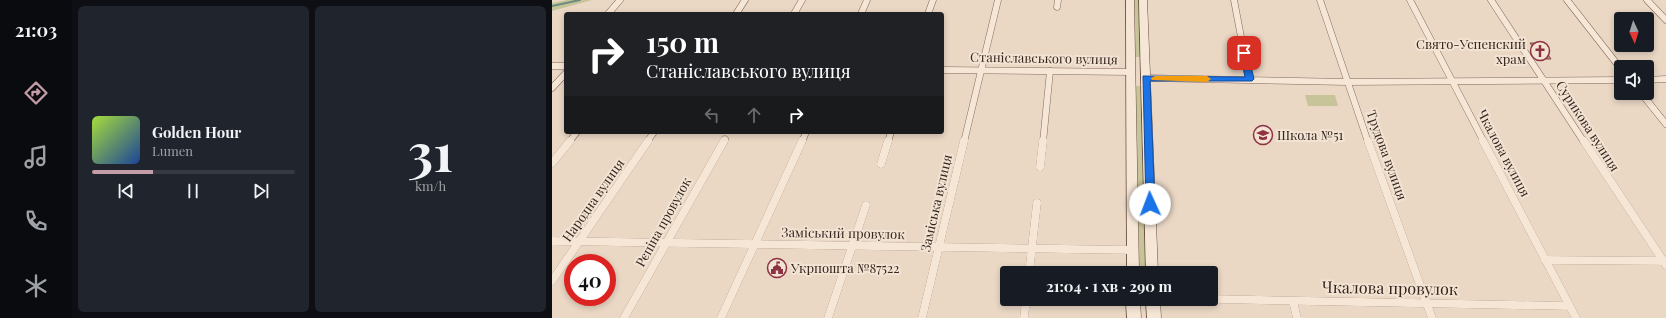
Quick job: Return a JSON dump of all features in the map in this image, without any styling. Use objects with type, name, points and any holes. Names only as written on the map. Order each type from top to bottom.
[{"type":"street","points":[[610,12],[620,0]]},
{"type":"street","points":[[737,12],[745,0]]},
{"type":"street","points":[[795,12],[802,0]]},
{"type":"street","points":[[862,12],[867,0]]},
{"type":"street","points":[[929,12],[933,0]]},
{"type":"street","name":"Заміська вулиця","points":[[922,318],[998,0]]},
{"type":"street","points":[[1057,7],[1058,0]]},
{"type":"street","points":[[1130,0],[1133,266]]},
{"type":"street","points":[[1143,0],[1152,266]]},
{"type":"street","points":[[1234,0],[1250,79]]},
{"type":"street","name":"Трудова вулиця","points":[[1320,0],[1347,82],[1432,318]]},
{"type":"street","name":"Чкалова вулиця","points":[[1410,0],[1576,318]]},
{"type":"street","name":"Сурикова вулиця","points":[[1491,0],[1665,263]]},
{"type":"street","points":[[1567,0],[1614,60]]},
{"type":"street","points":[[1647,0],[1666,20]]},
{"type":"street","points":[[552,66],[564,66]]},
{"type":"street","name":"Станіславського вулиця","points":[[944,70],[1050,71],[1347,82],[1614,80]]},
{"type":"street","points":[[1040,167],[1050,71]]},
{"type":"street","points":[[552,88],[564,75]]},
{"type":"street","points":[[1654,80],[1666,79]]},
{"type":"street","points":[[1647,100],[1666,124]]},
{"type":"street","points":[[552,163],[575,134]]},
{"type":"street","name":"Народна вулиця","points":[[552,281],[653,134]]},
{"type":"street","points":[[721,318],[805,134]]},
{"type":"street","points":[[881,164],[891,134]]},
{"type":"street","name":"Рєпіна провулок","points":[[624,318],[725,139]]},
{"type":"street","points":[[1030,266],[1037,203]]},
{"type":"street","points":[[828,318],[866,205]]},
{"type":"street","name":"Заміський провулок","points":[[552,241],[1133,250]]},
{"type":"street","points":[[1545,260],[1665,263]]},
{"type":"street","name":"Чкалова провулок","points":[[1218,299],[1569,306]]},
{"type":"street","points":[[1293,301],[1297,318]]},
{"type":"street","points":[[1024,318],[1025,306]]},
{"type":"street","points":[[1134,306],[1134,318]]},
{"type":"street","points":[[1153,306],[1154,318]]},
{"type":"shaded area","points":[[567,0],[592,0],[552,11],[552,3]]},
{"type":"shaded area","points":[[1132,0],[1141,0],[1142,57],[1133,57]]},
{"type":"shaded area","points":[[1133,86],[1143,86],[1148,266],[1137,266]]},
{"type":"shaded area","points":[[1305,95],[1335,95],[1338,106],[1308,106]]},
{"type":"building","name":"Свято-Успенский храм","points":[[1530,43],[1540,43],[1551,59],[1541,59]]},
{"type":"waterway","points":[[552,6],[580,0]]},
{"type":"slow traffic","points":[[1155,78],[1207,79]]},
{"type":"place","name":"Свято-Успенский храм","points":[[1540,51]]},
{"type":"place","name":"Школа №51","points":[[1263,135]]},
{"type":"place","name":"Укрпошта №87522","points":[[777,268]]},
{"type":"route","points":[[1150,204],[1146,78],[1250,79],[1244,53]]}]
